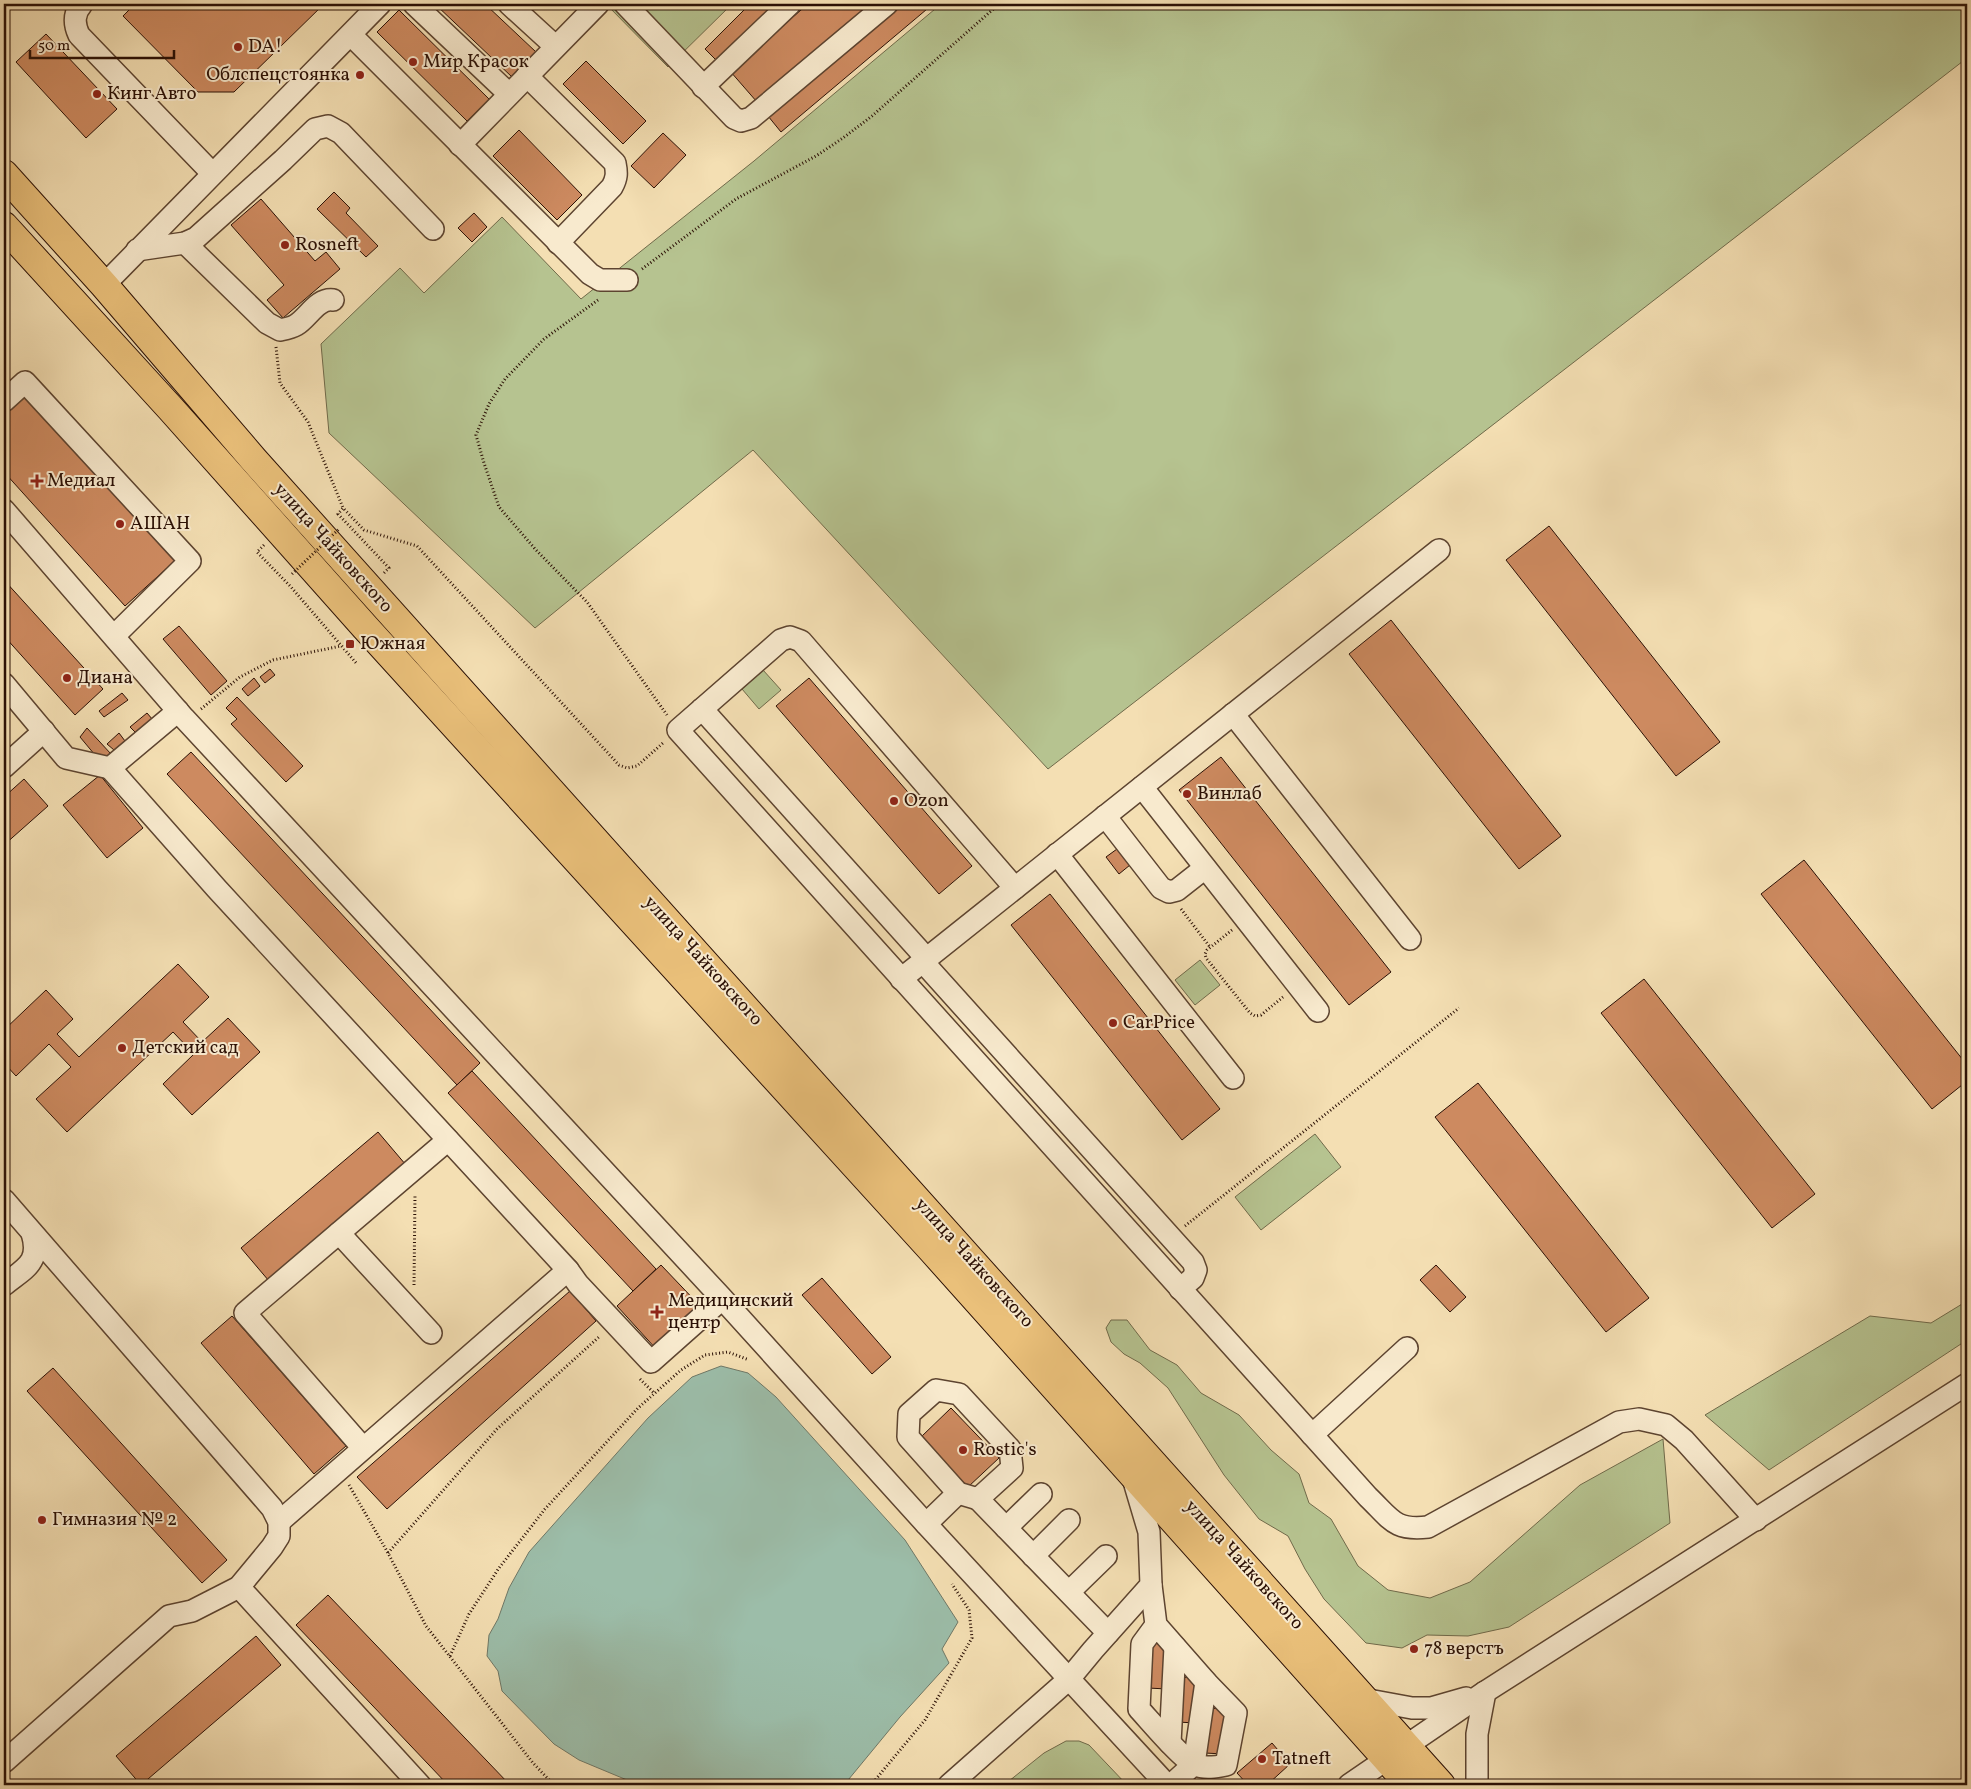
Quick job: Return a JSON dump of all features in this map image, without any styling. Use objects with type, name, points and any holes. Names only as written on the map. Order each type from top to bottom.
[{"type":"highway","name":"улица Чайковского","points":[[4,174],[104,285],[260,467],[1363,1698],[1396,1753]]},
{"type":"highway","name":"улица Чайковского","points":[[4,226],[171,409],[379,642],[842,1150],[1130,1472],[1396,1753]]},
{"type":"highway","points":[[1396,1753],[1410,1785]]},
{"type":"highway","points":[[1396,1753],[1441,1785]]},
{"type":"street","points":[[82,4],[77,11],[75,20],[75,27],[79,35],[209,170]]},
{"type":"street","points":[[104,285],[380,4]]},
{"type":"street","points":[[414,4],[509,94]]},
{"type":"street","points":[[509,4],[555,46]]},
{"type":"street","points":[[460,146],[555,46],[598,4]]},
{"type":"street","points":[[625,4],[703,87],[734,118],[741,121],[751,118],[887,4]]},
{"type":"street","points":[[703,87],[790,4]]},
{"type":"street","points":[[351,35],[590,274],[600,280],[627,280]]},
{"type":"street","points":[[527,76],[615,163],[617,172],[616,180],[612,187],[558,243]]},
{"type":"street","points":[[137,250],[185,243],[196,238],[315,129],[328,126],[341,133],[433,229]]},
{"type":"street","points":[[185,243],[269,324],[280,330],[288,329],[297,324],[320,304],[327,300],[332,300]]},
{"type":"street","points":[[4,401],[25,382],[190,561],[114,636]]},
{"type":"street","points":[[4,510],[183,716],[722,1299],[1167,1785]]},
{"type":"street","points":[[902,979],[1439,550]]},
{"type":"street","points":[[1015,888],[801,641],[790,637],[780,640],[678,730],[1368,1497],[1398,1525],[1412,1528],[1428,1526],[1619,1422],[1639,1419],[1666,1425],[1684,1440],[1756,1520]]},
{"type":"street","points":[[4,684],[66,758],[110,768],[218,889],[651,1362],[722,1299]]},
{"type":"street","points":[[702,709],[1193,1262],[1196,1270],[1193,1278],[1180,1289]]},
{"type":"street","points":[[1233,714],[1410,939]]},
{"type":"street","points":[[110,768],[183,716]]},
{"type":"street","points":[[4,767],[44,730]]},
{"type":"street","points":[[1142,787],[1318,1011]]},
{"type":"street","points":[[1105,816],[1161,888],[1169,892],[1176,890],[1205,868]]},
{"type":"street","points":[[1057,854],[1232,1078]]},
{"type":"street","points":[[363,1448],[245,1313],[448,1140]]},
{"type":"street","points":[[4,1200],[266,1500],[279,1522],[279,1536],[239,1586],[192,1611],[169,1616],[4,1762]]},
{"type":"street","points":[[4,1285],[32,1261],[36,1252],[32,1233]]},
{"type":"street","points":[[339,1233],[431,1333]]},
{"type":"street","points":[[279,1522],[568,1270]]},
{"type":"street","points":[[1312,1435],[1408,1348]]},
{"type":"street","points":[[1349,1785],[1485,1692],[1967,1384]]},
{"type":"street","points":[[926,1524],[968,1496],[1012,1468],[1010,1448],[959,1394],[936,1390],[909,1414],[908,1437],[968,1496],[1006,1528],[1108,1633]]},
{"type":"street","points":[[1130,1472],[1149,1532],[1151,1585],[1156,1625],[1236,1713],[1226,1765],[1210,1768],[1194,1764],[1170,1743],[1139,1709],[1142,1644],[1156,1625]]},
{"type":"street","points":[[1006,1528],[1041,1494]]},
{"type":"street","points":[[1033,1556],[1069,1520]]},
{"type":"street","points":[[1069,1592],[1106,1556]]},
{"type":"street","points":[[949,1785],[1070,1679],[1151,1585]]},
{"type":"street","points":[[239,1586],[420,1785]]},
{"type":"street","points":[[1170,1743],[1175,1646]]},
{"type":"street","points":[[1171,1785],[1194,1764],[1206,1682]]},
{"type":"street","points":[[1363,1698],[1412,1708],[1431,1708],[1485,1692]]},
{"type":"street","points":[[1476,1785],[1476,1734],[1485,1692]]},
{"type":"path","points":[[269,324],[276,348],[280,383],[308,422],[343,508],[364,530],[417,546],[620,765],[627,768],[637,766],[678,730],[587,602],[536,550],[499,506],[476,435],[489,404],[505,379],[544,339],[736,199],[816,156],[843,138],[872,116],[1000,4]]},
{"type":"path","points":[[338,514],[343,508]]},
{"type":"path","points":[[286,568],[292,574],[340,529]]},
{"type":"path","points":[[270,551],[264,545],[257,552],[291,587],[357,664]]},
{"type":"path","points":[[183,716],[240,677],[273,660],[342,646]]},
{"type":"path","points":[[1169,892],[1210,947]]},
{"type":"path","points":[[1246,919],[1210,947],[1205,954],[1206,958],[1250,1013],[1255,1016],[1261,1015],[1298,985]]},
{"type":"path","points":[[1170,1237],[1459,1008]]},
{"type":"path","points":[[413,1314],[416,1168]]},
{"type":"path","points":[[388,1552],[497,1429],[600,1338],[607,1316]]},
{"type":"path","points":[[450,1656],[469,1614],[499,1568],[545,1509],[638,1408],[681,1370],[705,1355],[728,1352],[744,1357],[752,1362]]},
{"type":"path","points":[[343,1466],[343,1474],[388,1552],[426,1626],[533,1763],[554,1785]]},
{"type":"path","points":[[871,1785],[925,1720],[972,1638],[969,1610],[948,1578]]},
{"type":"green space","points":[[606,4],[732,4],[668,67]]},
{"type":"green space","points":[[941,4],[1967,4],[1967,58],[1048,769],[753,450],[535,628],[329,433],[321,344],[400,268],[424,293],[502,217],[581,299],[754,161]]},
{"type":"green space","points":[[763,670],[781,690],[759,709],[742,689]]},
{"type":"green space","points":[[1200,960],[1220,985],[1195,1005],[1175,980]]},
{"type":"green space","points":[[1315,1134],[1341,1167],[1261,1230],[1235,1197]]},
{"type":"green space","points":[[1967,1301],[1967,1340],[1769,1470],[1705,1415],[1870,1316],[1931,1323]]},
{"type":"green space","points":[[1111,1320],[1127,1320],[1150,1350],[1177,1365],[1201,1393],[1239,1415],[1271,1450],[1299,1474],[1309,1503],[1331,1519],[1358,1566],[1388,1590],[1430,1598],[1470,1582],[1580,1485],[1663,1439],[1670,1523],[1509,1627],[1468,1636],[1427,1635],[1402,1648],[1366,1643],[1324,1599],[1305,1569],[1288,1536],[1259,1519],[1224,1475],[1168,1388],[1140,1363],[1124,1354],[1111,1342],[1106,1328]]},
{"type":"green space","points":[[1066,1741],[1079,1741],[1089,1745],[1127,1785],[1004,1785],[1044,1753]]},
{"type":"shaded area","points":[[721,1366],[748,1373],[776,1397],[905,1540],[958,1622],[942,1649],[949,1663],[900,1717],[844,1785],[639,1785],[579,1760],[554,1744],[502,1691],[498,1671],[487,1656],[489,1635],[498,1619],[509,1588],[529,1552],[648,1418],[692,1377]]},
{"type":"building","points":[[131,4],[324,4],[234,92],[198,92],[123,16],[133,6]]},
{"type":"building","points":[[435,4],[485,4],[536,52],[512,77]]},
{"type":"building","points":[[750,4],[777,4],[718,62],[705,49]]},
{"type":"building","points":[[808,4],[871,4],[757,102],[730,71]]},
{"type":"building","points":[[901,4],[933,4],[781,132],[768,116]]},
{"type":"building","points":[[399,10],[489,99],[467,121],[377,32]]},
{"type":"building","points":[[46,34],[117,109],[86,138],[16,62]]},
{"type":"building","points":[[586,61],[646,121],[623,144],[563,84]]},
{"type":"building","points":[[519,130],[582,195],[557,220],[493,156]]},
{"type":"building","points":[[663,133],[686,155],[654,188],[631,166]]},
{"type":"building","points":[[334,192],[350,208],[346,213],[378,246],[366,257],[317,209]]},
{"type":"building","points":[[261,199],[315,261],[326,252],[340,269],[283,318],[267,300],[284,285],[231,225]]},
{"type":"building","points":[[474,213],[487,227],[472,242],[458,228]]},
{"type":"building","points":[[28,394],[177,559],[125,606],[4,472],[4,415]]},
{"type":"building","points":[[1549,526],[1720,742],[1676,776],[1506,560]]},
{"type":"building","points":[[4,580],[103,689],[75,715],[4,636]]},
{"type":"building","points":[[1391,620],[1561,836],[1519,869],[1349,654]]},
{"type":"building","points":[[179,626],[227,681],[211,695],[163,639]]},
{"type":"building","points":[[270,669],[275,675],[265,683],[260,677]]},
{"type":"building","points":[[254,678],[260,686],[248,696],[242,689]]},
{"type":"building","points":[[809,678],[972,866],[939,894],[776,706]]},
{"type":"building","points":[[122,693],[128,700],[104,717],[99,711]]},
{"type":"building","points":[[237,697],[303,766],[286,782],[231,724],[237,719],[226,708]]},
{"type":"building","points":[[147,713],[153,720],[136,733],[130,727]]},
{"type":"building","points":[[87,728],[111,754],[100,761],[80,737]]},
{"type":"building","points":[[119,733],[125,741],[114,750],[107,744]]},
{"type":"building","points":[[191,752],[480,1063],[457,1085],[167,774]]},
{"type":"building","points":[[1221,757],[1391,972],[1349,1005],[1179,790]]},
{"type":"building","points":[[100,775],[143,828],[107,858],[63,805]]},
{"type":"building","points":[[24,779],[48,806],[4,845],[4,797]]},
{"type":"building","points":[[1117,849],[1130,865],[1119,874],[1106,857]]},
{"type":"building","points":[[1804,860],[1967,1065],[1967,1081],[1932,1109],[1761,894]]},
{"type":"building","points":[[1050,894],[1220,1109],[1182,1140],[1011,925]]},
{"type":"building","name":"Детский сад","points":[[178,964],[209,997],[183,1022],[202,1042],[228,1018],[260,1052],[192,1115],[163,1084],[194,1054],[173,1032],[67,1132],[36,1099],[71,1067],[49,1044],[16,1076],[4,1063],[4,1030],[46,990],[73,1019],[57,1034],[79,1057]]},
{"type":"building","points":[[1644,979],[1815,1194],[1772,1228],[1601,1013]]},
{"type":"building","points":[[472,1071],[656,1269],[633,1291],[448,1093]]},
{"type":"building","points":[[1478,1083],[1649,1298],[1606,1332],[1435,1117]]},
{"type":"building","points":[[378,1132],[406,1165],[269,1281],[241,1248]]},
{"type":"building","points":[[661,1265],[702,1308],[657,1350],[617,1306]]},
{"type":"building","points":[[1436,1265],[1466,1297],[1450,1312],[1420,1280]]},
{"type":"building","points":[[822,1278],[891,1357],[872,1374],[802,1295]]},
{"type":"building","points":[[570,1291],[596,1321],[387,1509],[357,1477]]},
{"type":"building","points":[[232,1316],[346,1446],[314,1474],[201,1343]]},
{"type":"building","points":[[53,1368],[227,1560],[202,1583],[27,1391]]},
{"type":"building","points":[[951,1408],[999,1458],[968,1487],[921,1437]]},
{"type":"building","points":[[328,1595],[510,1785],[448,1785],[296,1625]]},
{"type":"building","points":[[256,1636],[281,1665],[141,1785],[116,1756]]},
{"type":"building","points":[[1151,1643],[1170,1644],[1167,1689],[1148,1688]]},
{"type":"building","points":[[1179,1677],[1198,1678],[1196,1723],[1177,1722]]},
{"type":"building","points":[[1207,1708],[1226,1709],[1223,1754],[1205,1753]]},
{"type":"building","points":[[1272,1743],[1290,1764],[1267,1785],[1248,1785],[1237,1773]]},
{"type":"place","name":"DA!","points":[[238,47]]},
{"type":"place","name":"Мир Красок","points":[[413,62]]},
{"type":"place","name":"Облспецстоянка","points":[[360,75]]},
{"type":"place","name":"Кинг Авто","points":[[97,94]]},
{"type":"place","name":"Rosneft","points":[[285,245]]},
{"type":"place","name":"Медиал","points":[[37,481]]},
{"type":"place","name":"AШАН","points":[[120,524]]},
{"type":"place","name":"Южная","points":[[350,644]]},
{"type":"place","name":"Диана","points":[[67,678]]},
{"type":"place","name":"Винлаб","points":[[1187,794]]},
{"type":"place","name":"Ozon","points":[[894,801]]},
{"type":"place","name":"CarPrice","points":[[1113,1023]]},
{"type":"place","name":"Детский сад","points":[[122,1048]]},
{"type":"place","name":"Медицинский центр","points":[[657,1312]]},
{"type":"place","name":"Rostic's","points":[[963,1450]]},
{"type":"place","name":"Гимназия № 2","points":[[42,1520]]},
{"type":"place","name":"78 верстъ","points":[[1414,1649]]},
{"type":"place","name":"Tatneft","points":[[1262,1759]]}]
